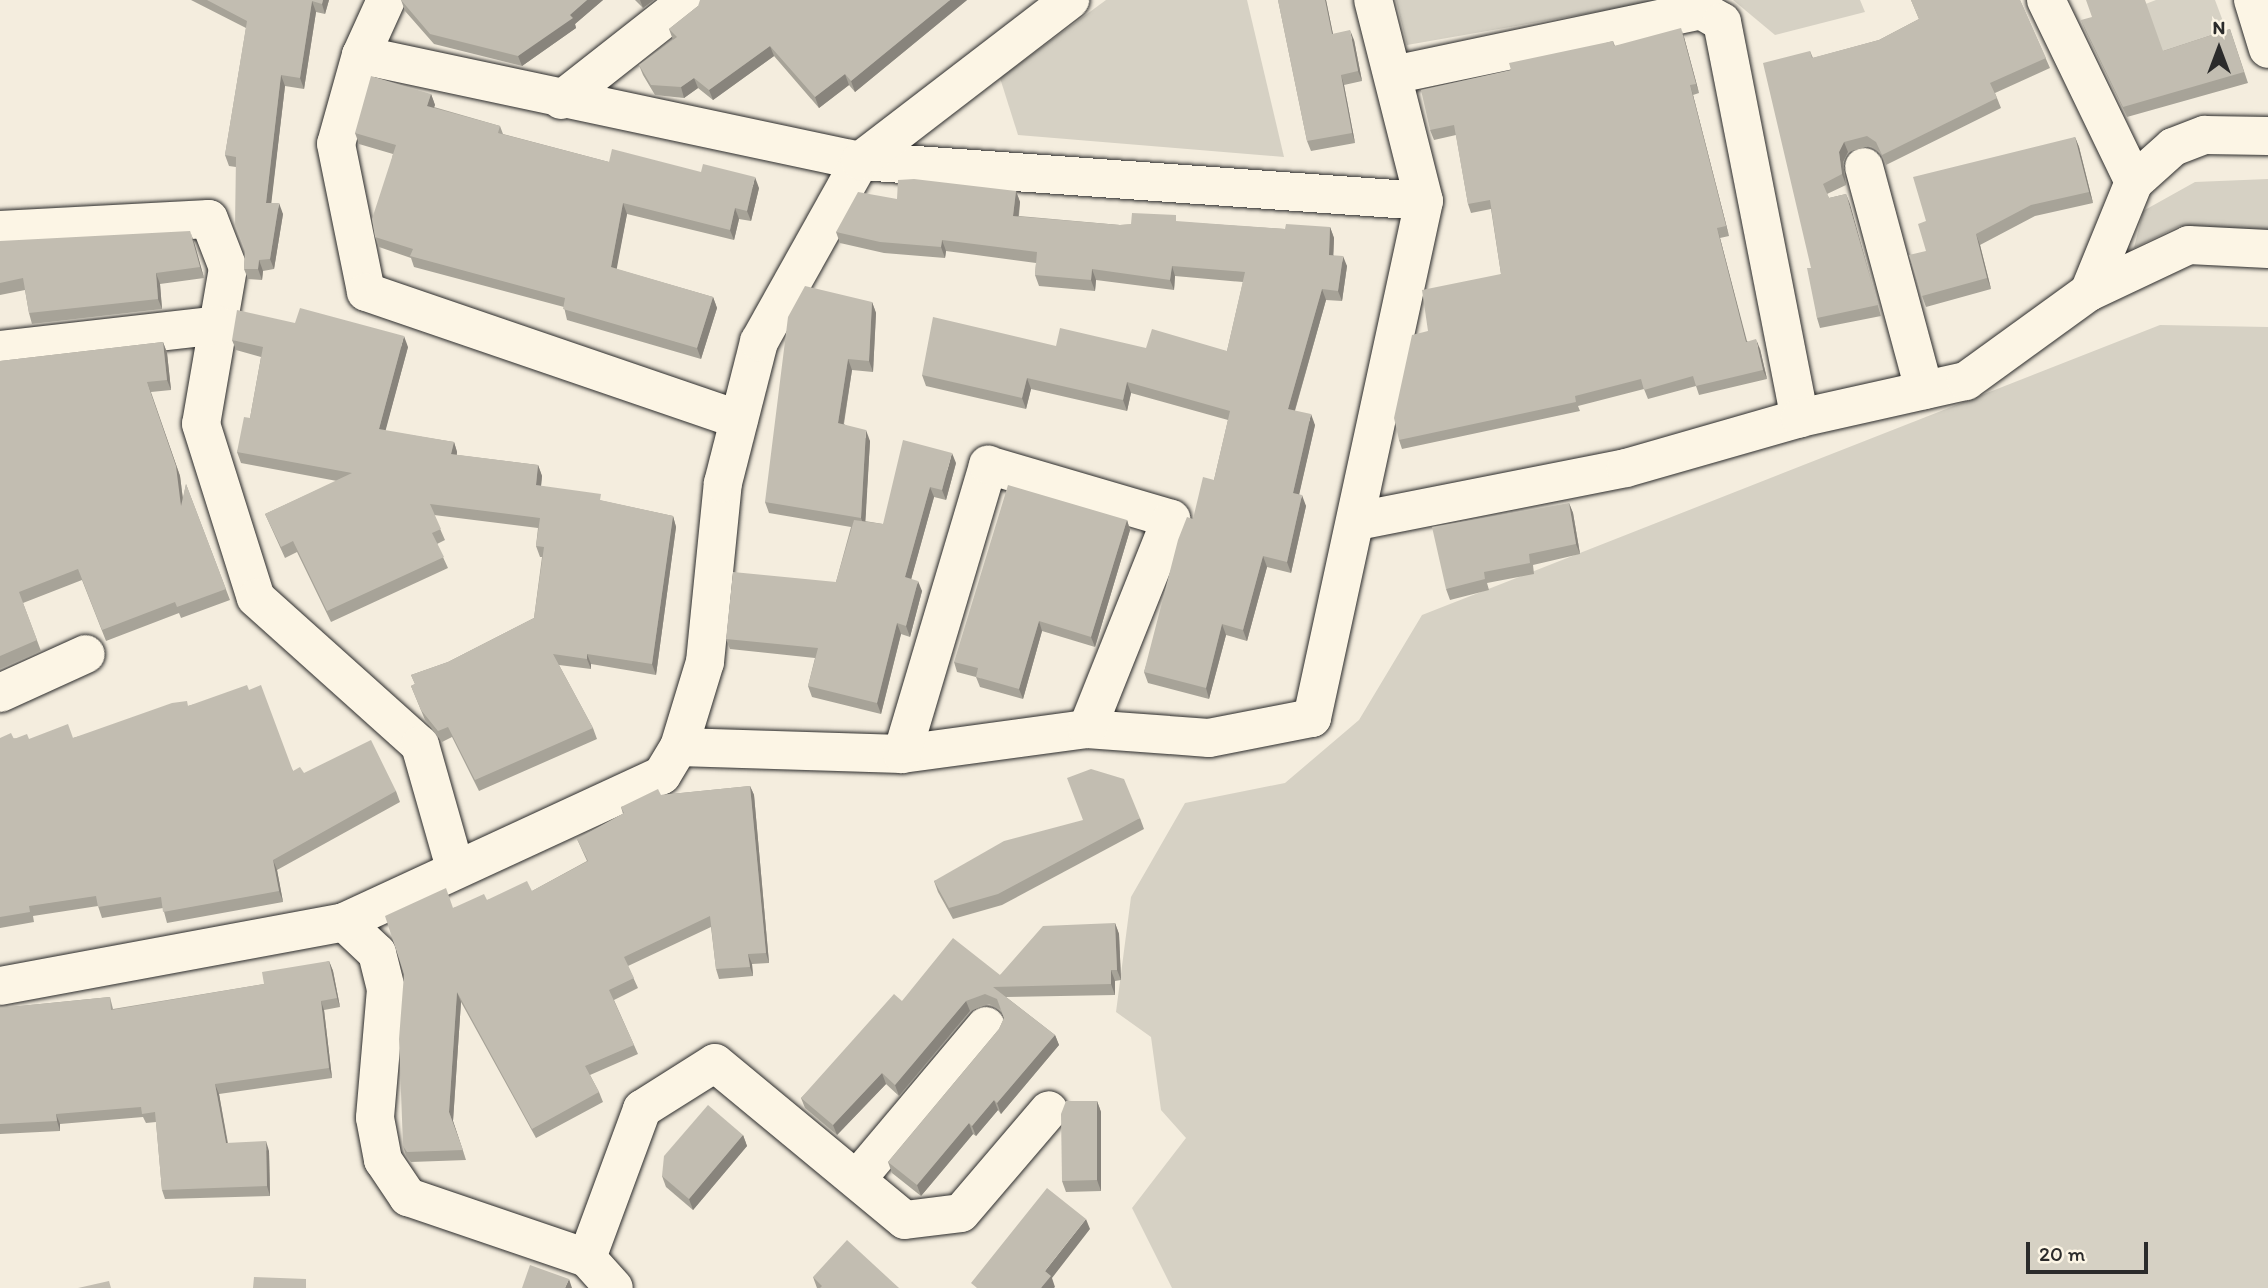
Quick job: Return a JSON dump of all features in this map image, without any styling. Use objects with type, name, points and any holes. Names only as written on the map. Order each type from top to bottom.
[{"type":"street","points":[[386,0],[361,55],[336,144],[366,292],[739,420]]},
{"type":"street","points":[[561,100],[688,0]]},
{"type":"street","points":[[0,986],[344,922],[455,868],[662,775],[679,747],[705,662],[723,483],[759,342],[860,161],[1070,0]]},
{"type":"street","points":[[679,747],[902,754],[1087,729],[1209,738],[1312,718],[1358,521],[1424,201],[1373,0]]},
{"type":"street","points":[[2046,0],[2134,182]]},
{"type":"street","points":[[2253,0],[2268,49]]},
{"type":"street","points":[[1393,75],[1701,10],[1722,22],[1800,418]]},
{"type":"street","points":[[361,55],[561,100],[860,161],[1424,201]]},
{"type":"street","points":[[2088,292],[2134,182],[2173,147],[2205,135],[2268,136]]},
{"type":"street","points":[[1864,167],[1924,390]]},
{"type":"street","points":[[0,230],[209,219],[228,268],[201,424],[256,598],[420,745],[455,868]]},
{"type":"street","points":[[1358,521],[1626,468],[1800,418],[1966,381],[2088,292],[2189,245],[2268,249]]},
{"type":"street","points":[[0,350],[218,325]]},
{"type":"street","points":[[902,754],[988,465],[1171,519],[1087,729]]},
{"type":"street","points":[[0,693],[86,654]]},
{"type":"street","points":[[344,922],[377,953],[386,989],[374,1118],[383,1160],[408,1197],[587,1258],[614,1288]]},
{"type":"street","points":[[857,1180],[986,1026]]},
{"type":"street","points":[[587,1258],[642,1109],[715,1063],[905,1220],[961,1213],[1049,1110]]},
{"type":"shaded area","points":[[1106,0],[1247,0],[1284,157],[1018,135],[1000,78]]},
{"type":"shaded area","points":[[1396,0],[1665,0],[1407,45]]},
{"type":"shaded area","points":[[1733,0],[1860,0],[1865,12],[1775,35]]},
{"type":"shaded area","points":[[2156,0],[2215,0],[2233,48],[2158,66],[2135,8]]},
{"type":"shaded area","points":[[2268,179],[2268,234],[2179,226],[2134,248],[2143,211],[2195,182]]},
{"type":"shaded area","points":[[2160,325],[2268,327],[2268,1288],[1172,1288],[1132,1208],[1186,1138],[1161,1110],[1151,1037],[1116,1012],[1131,897],[1185,803],[1285,783],[1359,720],[1422,615]]},
{"type":"building","points":[[207,0],[323,0],[322,4],[312,1],[300,78],[281,75],[266,203],[279,203],[270,259],[259,260],[258,269],[244,269],[245,250],[235,225],[236,157],[225,155],[247,21]]},
{"type":"building","points":[[401,0],[587,0],[570,15],[573,18],[518,56],[430,34]]},
{"type":"building","points":[[700,0],[950,0],[851,81],[845,74],[815,97],[770,46],[709,90],[694,78],[681,87],[651,85],[639,65],[677,37],[669,29],[698,6]]},
{"type":"building","points":[[1278,0],[1325,0],[1332,34],[1350,30],[1358,71],[1341,75],[1352,133],[1307,141]]},
{"type":"building","points":[[1911,0],[2020,0],[2046,58],[1990,83],[1997,98],[1882,155],[1876,142],[1867,136],[1844,142],[1839,152],[1842,174],[1823,184],[1829,198],[1846,194],[1878,305],[1817,318],[1807,268],[1811,268],[1763,63],[1810,51],[1812,58],[1879,40],[1919,19]]},
{"type":"building","points":[[2086,0],[2145,0],[2163,51],[2230,29],[2244,72],[2123,107],[2081,20],[2092,17]]},
{"type":"building","points":[[1681,28],[1696,84],[1690,85],[1726,226],[1717,228],[1746,342],[1756,339],[1763,370],[1696,386],[1693,376],[1644,390],[1641,379],[1575,396],[1576,402],[1399,440],[1394,418],[1412,335],[1428,331],[1422,290],[1501,274],[1490,200],[1468,204],[1454,125],[1430,130],[1421,90],[1511,70],[1509,63],[1613,41],[1614,46]]},
{"type":"building","points":[[371,76],[431,94],[427,106],[500,126],[498,133],[609,162],[612,149],[701,172],[703,164],[755,177],[747,211],[735,208],[730,230],[623,203],[611,267],[713,297],[697,348],[563,309],[565,298],[410,256],[413,249],[375,237],[372,219],[396,145],[355,133]]},
{"type":"building","points":[[2075,137],[2089,192],[2031,205],[1976,234],[1987,278],[1922,296],[1909,255],[1926,251],[1918,224],[1926,221],[1913,177]]},
{"type":"building","points":[[914,179],[1016,191],[1013,216],[1120,225],[1131,224],[1132,213],[1176,215],[1176,221],[1285,229],[1286,224],[1330,227],[1329,255],[1343,256],[1338,291],[1322,289],[1288,409],[1311,414],[1293,493],[1302,495],[1287,562],[1263,556],[1243,630],[1222,624],[1206,688],[1144,672],[1178,540],[1187,517],[1193,519],[1203,477],[1214,480],[1230,411],[1127,382],[1123,400],[1027,378],[1022,398],[922,375],[933,317],[1056,346],[1060,328],[1146,348],[1152,329],[1227,351],[1245,272],[1172,266],[1170,280],[1092,269],[1091,280],[1035,275],[1037,252],[942,240],[941,247],[880,242],[836,232],[858,192],[897,199],[898,180]]},
{"type":"building","points":[[190,231],[200,267],[156,273],[158,299],[29,313],[23,278],[0,283],[0,241]]},
{"type":"building","points":[[805,286],[872,302],[869,361],[848,359],[838,423],[866,430],[861,518],[765,502],[788,317]]},
{"type":"building","points":[[300,308],[404,336],[379,429],[454,442],[451,454],[538,465],[536,485],[601,494],[600,500],[673,516],[652,664],[587,654],[587,659],[553,654],[593,728],[475,780],[448,727],[438,731],[421,710],[411,686],[415,684],[411,675],[448,662],[534,618],[544,547],[536,546],[540,518],[430,504],[441,529],[432,533],[444,557],[327,611],[293,541],[281,547],[265,514],[352,473],[237,452],[244,417],[250,418],[263,347],[232,340],[237,310],[295,323]]},
{"type":"building","points":[[163,342],[167,380],[147,382],[176,466],[181,506],[186,484],[226,589],[177,607],[175,602],[102,630],[78,569],[19,592],[37,640],[0,656],[0,361]]},
{"type":"building","points":[[903,440],[952,453],[942,490],[930,487],[905,577],[918,581],[906,626],[897,623],[877,703],[808,686],[818,648],[726,639],[733,572],[836,582],[854,520],[883,524]]},
{"type":"building","points":[[1008,485],[1127,520],[1091,637],[1039,621],[1019,689],[976,677],[978,668],[954,662]]},
{"type":"building","points":[[1569,503],[1576,544],[1529,554],[1530,563],[1484,572],[1485,579],[1446,589],[1432,527]]},
{"type":"building","points":[[247,685],[249,690],[261,685],[293,771],[300,767],[304,773],[371,740],[396,791],[273,860],[279,891],[163,912],[161,897],[98,907],[96,896],[29,906],[30,912],[0,917],[0,738],[11,733],[14,739],[27,734],[29,739],[68,724],[73,738],[172,703],[187,701],[188,706]]},
{"type":"building","points":[[1091,769],[1124,779],[1140,818],[998,894],[949,908],[934,881],[1004,841],[1083,820],[1067,778]]},
{"type":"building","points":[[750,786],[766,953],[748,954],[750,967],[716,969],[710,916],[624,957],[634,978],[609,990],[634,1045],[585,1066],[599,1092],[532,1129],[457,992],[449,1112],[463,1150],[407,1152],[403,1146],[399,1039],[404,974],[385,916],[446,888],[453,908],[484,894],[487,900],[527,881],[532,891],[588,861],[577,839],[624,813],[621,807],[658,789],[661,795]]},
{"type":"building","points":[[1115,923],[1117,970],[1111,970],[1111,984],[993,987],[1055,1035],[997,1103],[994,1100],[972,1126],[969,1123],[917,1185],[888,1162],[999,1029],[1004,1018],[997,999],[985,994],[966,1001],[895,1085],[882,1073],[833,1125],[801,1098],[894,994],[902,1001],[953,938],[1000,975],[1043,926]]},
{"type":"building","points":[[329,961],[337,998],[321,1001],[329,1068],[215,1084],[226,1143],[266,1141],[267,1186],[162,1190],[155,1112],[142,1114],[141,1107],[56,1114],[57,1121],[0,1124],[0,1008],[110,997],[111,1010],[264,984],[262,972]]},
{"type":"building","points":[[1066,1101],[1097,1101],[1097,1180],[1062,1181],[1061,1114]]},
{"type":"building","points":[[708,1105],[743,1135],[689,1199],[662,1176],[664,1156]]},
{"type":"building","points":[[1047,1188],[1086,1219],[1045,1271],[1051,1276],[1041,1288],[977,1288],[971,1283]]},
{"type":"building","points":[[847,1240],[899,1288],[820,1288],[822,1286],[813,1277]]},
{"type":"building","points":[[530,1265],[569,1279],[565,1288],[522,1288]]},
{"type":"building","points":[[254,1277],[306,1279],[306,1288],[253,1288]]},
{"type":"building","points":[[109,1281],[111,1288],[78,1288]]}]
